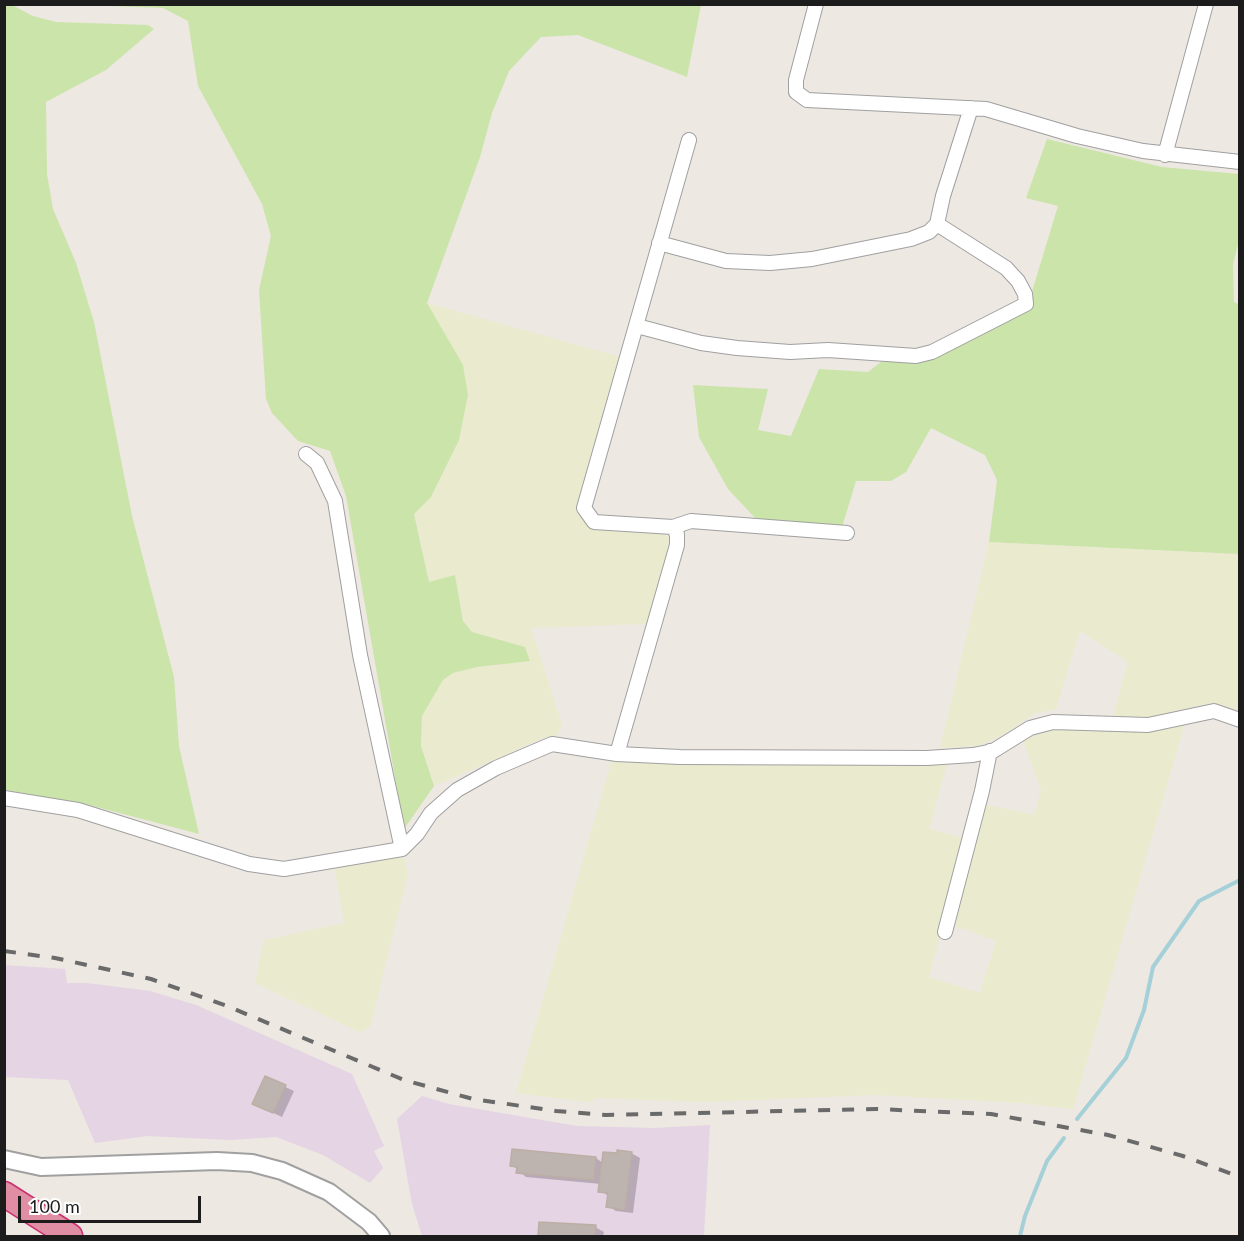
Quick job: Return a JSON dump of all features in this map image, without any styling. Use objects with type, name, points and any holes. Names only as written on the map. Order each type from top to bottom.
[{"type":"highway","points":[[4,1194],[70,1236]]},
{"type":"street","points":[[816,4],[796,80],[796,92],[807,100],[971,108],[995,112],[1088,139],[1165,155],[1239,162]]},
{"type":"street","points":[[1165,155],[1206,4]]},
{"type":"street","points":[[659,243],[726,261],[770,263],[812,259],[911,239],[930,232],[937,224],[943,196],[971,108]]},
{"type":"street","points":[[689,140],[584,508],[594,522],[673,527],[691,521],[847,533]]},
{"type":"street","points":[[637,326],[701,343],[737,348],[790,352],[828,350],[916,356],[932,352],[1026,304],[1025,294],[1018,281],[1006,268],[937,224]]},
{"type":"street","points":[[306,454],[317,463],[334,501],[360,655],[402,849]]},
{"type":"street","points":[[617,754],[677,545],[677,534],[673,527]]},
{"type":"street","points":[[4,798],[78,810],[249,864],[284,869],[402,849],[417,834],[431,813],[457,790],[552,744],[617,754],[816,759],[927,758],[990,752],[1030,728],[1053,722],[1148,725],[1214,711],[1239,720]]},
{"type":"street","points":[[945,932],[990,752]]},
{"type":"street","points":[[4,1159],[41,1167],[196,1162],[252,1163],[282,1171],[329,1192],[369,1222],[381,1236]]},
{"type":"shaded area","points":[[4,965],[65,969],[67,983],[87,983],[150,991],[196,1005],[352,1074],[384,1146],[374,1151],[383,1168],[370,1183],[323,1155],[276,1137],[230,1140],[148,1136],[95,1143],[68,1080],[5,1077]]},
{"type":"shaded area","points":[[422,1096],[449,1104],[577,1126],[654,1128],[710,1125],[704,1236],[422,1236],[412,1204],[397,1119]]},
{"type":"green space","points":[[4,5],[12,5],[33,16],[56,22],[148,25],[154,29],[106,70],[46,102],[47,174],[53,209],[76,263],[94,322],[132,516],[174,677],[179,746],[199,834],[93,806],[5,790]]},
{"type":"green space","points":[[84,5],[701,5],[687,77],[578,35],[541,37],[509,71],[492,113],[480,157],[427,303],[463,365],[468,395],[459,440],[431,497],[414,514],[429,582],[455,575],[463,621],[472,632],[525,647],[530,661],[477,667],[453,673],[443,680],[422,716],[421,746],[434,786],[404,829],[346,496],[330,451],[298,441],[272,413],[266,399],[259,290],[271,236],[262,204],[198,86],[188,21],[163,8]]},
{"type":"green space","points":[[1047,139],[1162,167],[1239,174],[1239,240],[1233,265],[1234,302],[1240,305],[1239,554],[989,542],[997,480],[985,455],[931,428],[906,472],[891,481],[856,481],[842,527],[757,520],[728,489],[699,437],[693,385],[768,389],[758,430],[791,436],[819,369],[868,372],[881,362],[930,357],[1027,308],[1058,206],[1026,198]]},
{"type":"green space","points":[[427,303],[624,358],[579,505],[582,519],[598,529],[663,531],[670,540],[647,624],[531,628],[562,724],[557,736],[546,737],[434,786],[421,746],[422,716],[443,680],[453,673],[477,667],[530,660],[525,647],[472,632],[463,621],[455,576],[429,582],[414,513],[431,497],[459,440],[468,395]]},
{"type":"green space","points":[[989,542],[1239,554],[1239,710],[1216,704],[1201,705],[1153,718],[1113,716],[1128,662],[1080,631],[1056,709],[1036,713],[997,738],[977,746],[940,748]]},
{"type":"green space","points":[[1185,723],[1073,1109],[1021,1103],[875,1095],[704,1102],[597,1098],[589,1102],[516,1093],[612,759],[811,764],[948,761],[929,829],[967,839],[929,977],[980,993],[996,941],[950,924],[983,804],[1034,815],[1041,790],[1023,740],[1035,732],[1056,726],[1149,732]]},
{"type":"green space","points":[[404,857],[408,874],[370,1027],[360,1032],[255,983],[264,940],[344,923],[334,867]]},
{"type":"building","points":[[265,1076],[286,1085],[273,1113],[252,1104]]},
{"type":"building","points":[[512,1149],[596,1157],[594,1180],[516,1173],[517,1167],[510,1166]]},
{"type":"building","points":[[617,1150],[632,1152],[625,1210],[606,1207],[608,1193],[598,1192],[603,1152],[617,1153]]},
{"type":"building","points":[[539,1222],[596,1225],[595,1236],[538,1236]]},
{"type":"waterway","points":[[1077,1119],[1126,1058],[1144,1010],[1153,967],[1199,901],[1240,880]]},
{"type":"waterway","points":[[1020,1236],[1025,1216],[1047,1161],[1064,1138]]},
{"type":"railway","points":[[4,951],[55,958],[151,979],[227,1006],[404,1080],[473,1099],[556,1111],[606,1115],[876,1109],[991,1114],[1108,1135],[1183,1156],[1240,1177]]}]
